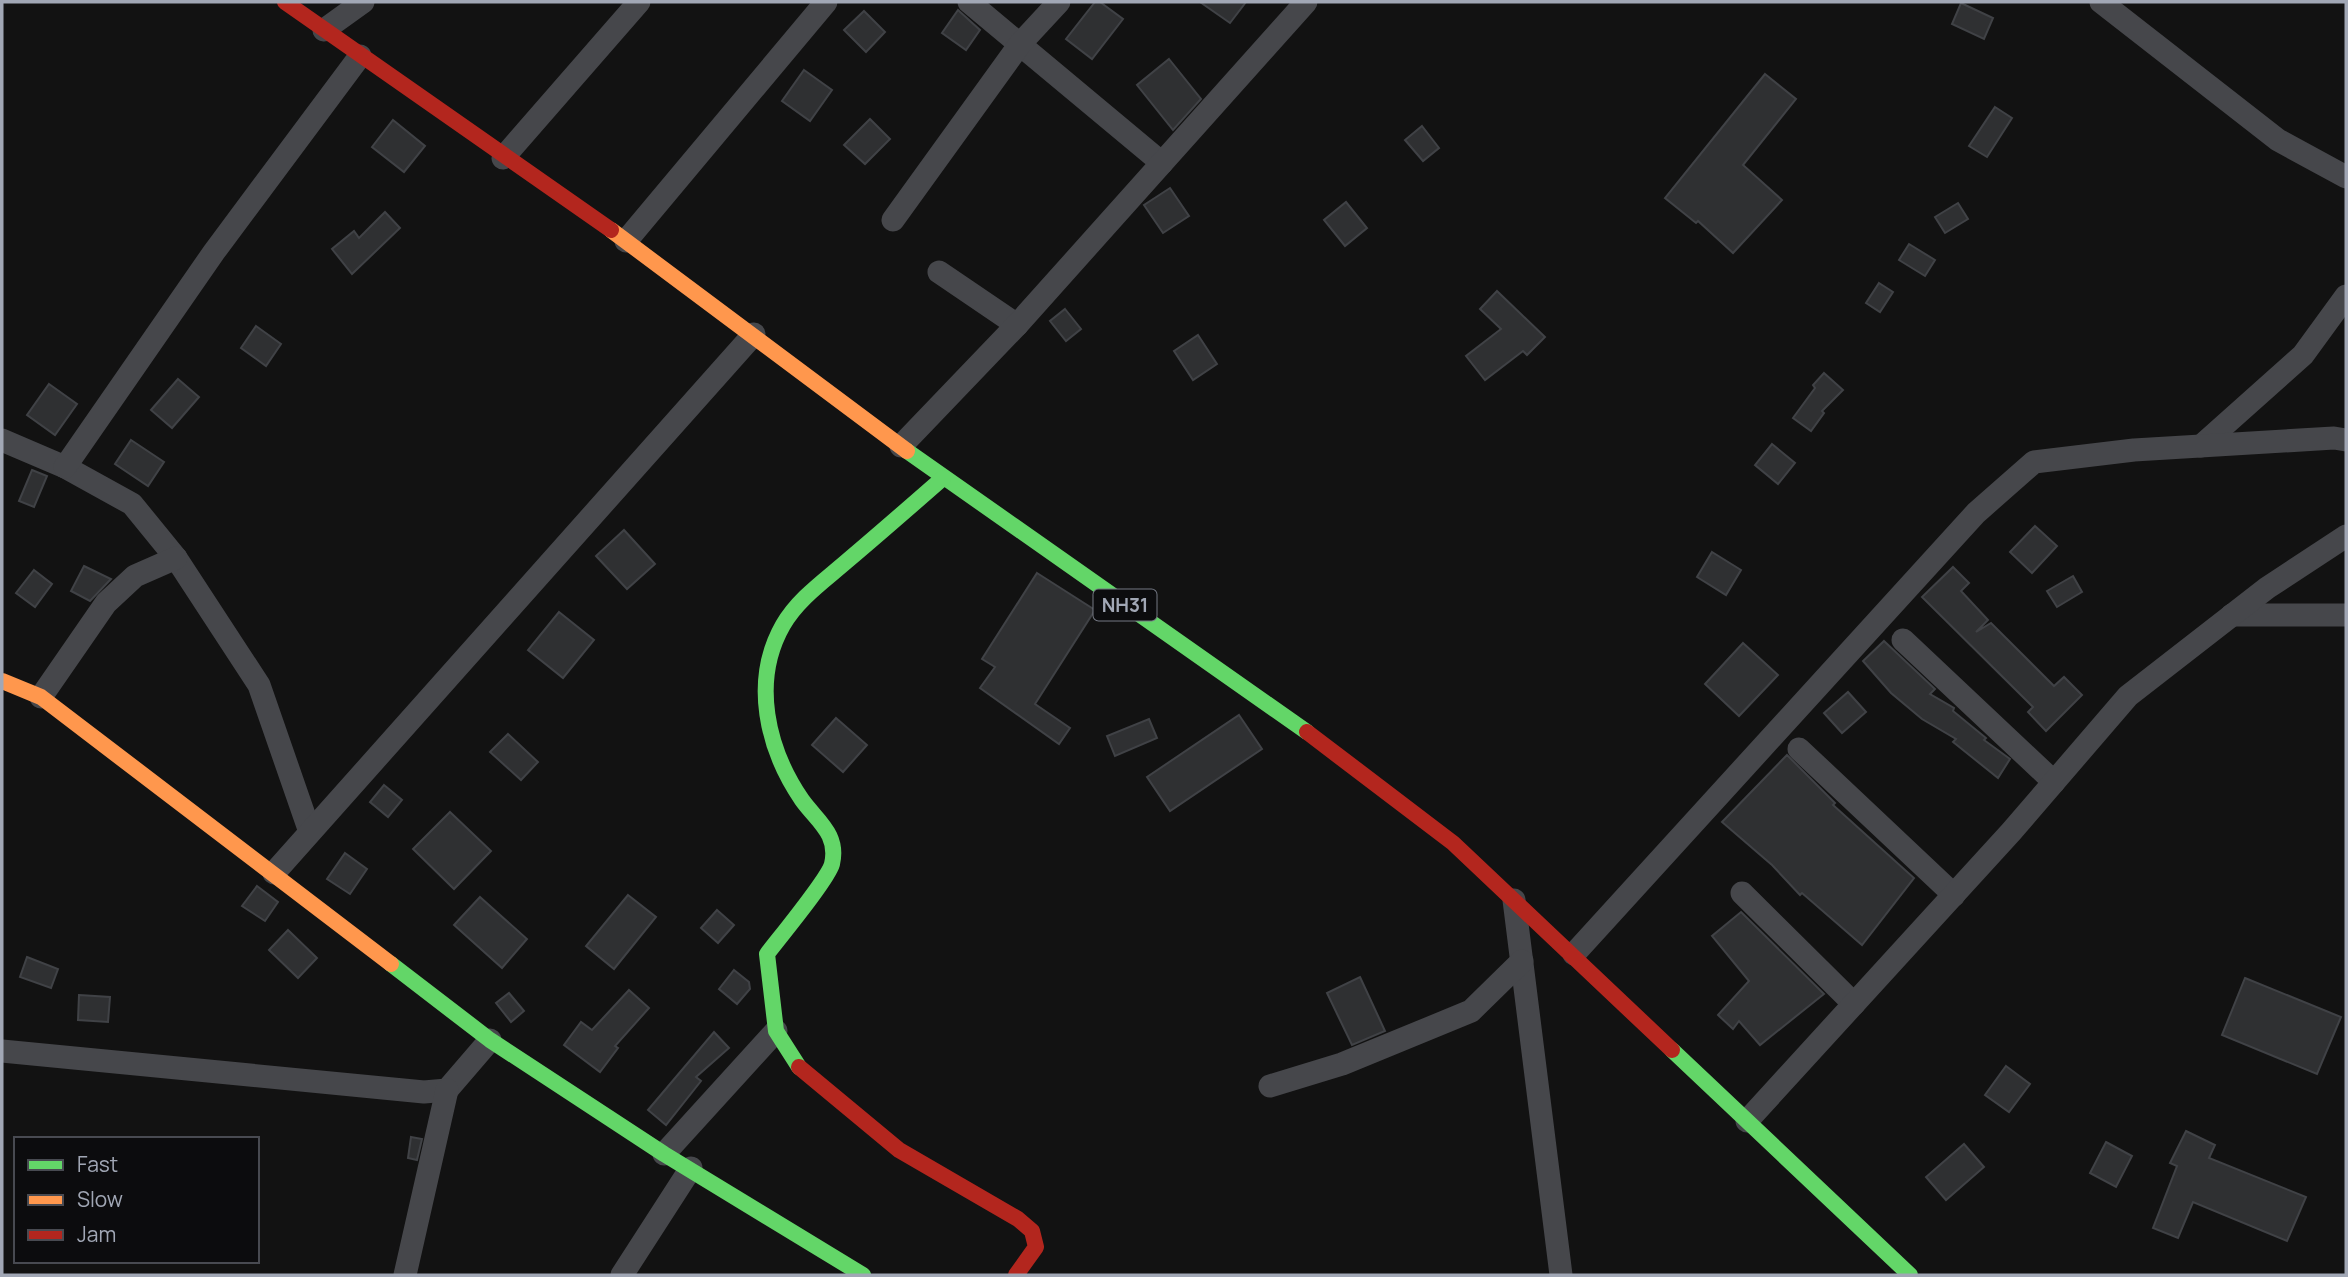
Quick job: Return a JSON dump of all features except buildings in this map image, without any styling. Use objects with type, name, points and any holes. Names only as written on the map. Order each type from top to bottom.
[{"type":"main road","name":"NH31","points":[[285,2],[503,158],[626,241],[754,334],[943,478],[1275,708],[1453,843],[1574,954],[1910,1275]]},
{"type":"main road","points":[[943,478],[801,601],[786,617],[772,646],[765,694],[766,715],[797,791],[834,837],[835,853],[831,867],[767,954],[766,974],[776,1031],[793,1062],[899,1150],[1018,1219],[1032,1231],[1036,1247],[1016,1275]]},
{"type":"main road","points":[[2,681],[41,697],[489,1040],[663,1154],[691,1168],[863,1275]]},
{"type":"street","points":[[324,30],[363,2]]},
{"type":"street","points":[[503,158],[639,2]]},
{"type":"street","points":[[626,241],[826,2]]},
{"type":"street","points":[[969,2],[1162,163]]},
{"type":"street","points":[[893,220],[1020,44],[1059,2]]},
{"type":"street","points":[[901,446],[1017,325],[1306,2]]},
{"type":"street","points":[[2101,2],[2278,140],[2346,177]]},
{"type":"street","points":[[65,467],[215,252],[360,56]]},
{"type":"street","points":[[939,272],[1017,325]]},
{"type":"street","points":[[2200,446],[2303,355],[2346,296]]},
{"type":"street","points":[[274,873],[754,334]]},
{"type":"street","points":[[2,440],[65,467],[132,504],[176,558],[259,685],[310,832]]},
{"type":"street","points":[[1574,954],[1976,513],[2034,462],[2134,450],[2346,440]]},
{"type":"street","points":[[1747,1121],[1954,895],[2128,696],[2267,587],[2346,536]]},
{"type":"street","points":[[41,697],[107,603],[135,576],[176,558]]},
{"type":"street","points":[[2232,615],[2346,615]]},
{"type":"street","points":[[1903,640],[2054,782]]},
{"type":"street","points":[[1799,749],[1954,895]]},
{"type":"street","points":[[1742,893],[1854,1004]]},
{"type":"street","points":[[1514,900],[1561,1275]]},
{"type":"street","points":[[1270,1086],[1342,1064],[1471,1011],[1522,961]]},
{"type":"street","points":[[663,1154],[776,1031]]},
{"type":"street","points":[[405,1275],[447,1090],[489,1040]]},
{"type":"street","points":[[2,1051],[424,1092],[447,1090]]},
{"type":"street","points":[[622,1275],[691,1168]]},
{"type":"traffic: fast","points":[[907,451],[1307,732]]},
{"type":"traffic: fast","points":[[799,1067],[776,1031],[767,954],[822,882],[832,864],[833,853],[830,836],[790,780],[772,737],[766,692],[773,647],[783,625],[804,599],[943,478]]},
{"type":"traffic: fast","points":[[391,964],[490,1040],[664,1154],[863,1275]]},
{"type":"traffic: fast","points":[[1672,1050],[1910,1275]]},
{"type":"traffic: slow","points":[[611,230],[907,451]]},
{"type":"traffic: slow","points":[[2,681],[41,697],[391,964]]},
{"type":"traffic: jam","points":[[285,2],[611,230]]},
{"type":"traffic: jam","points":[[1307,732],[1453,843],[1672,1050]]},
{"type":"traffic: jam","points":[[799,1067],[899,1150],[1018,1219],[1032,1231],[1036,1247],[1016,1275]]}]
